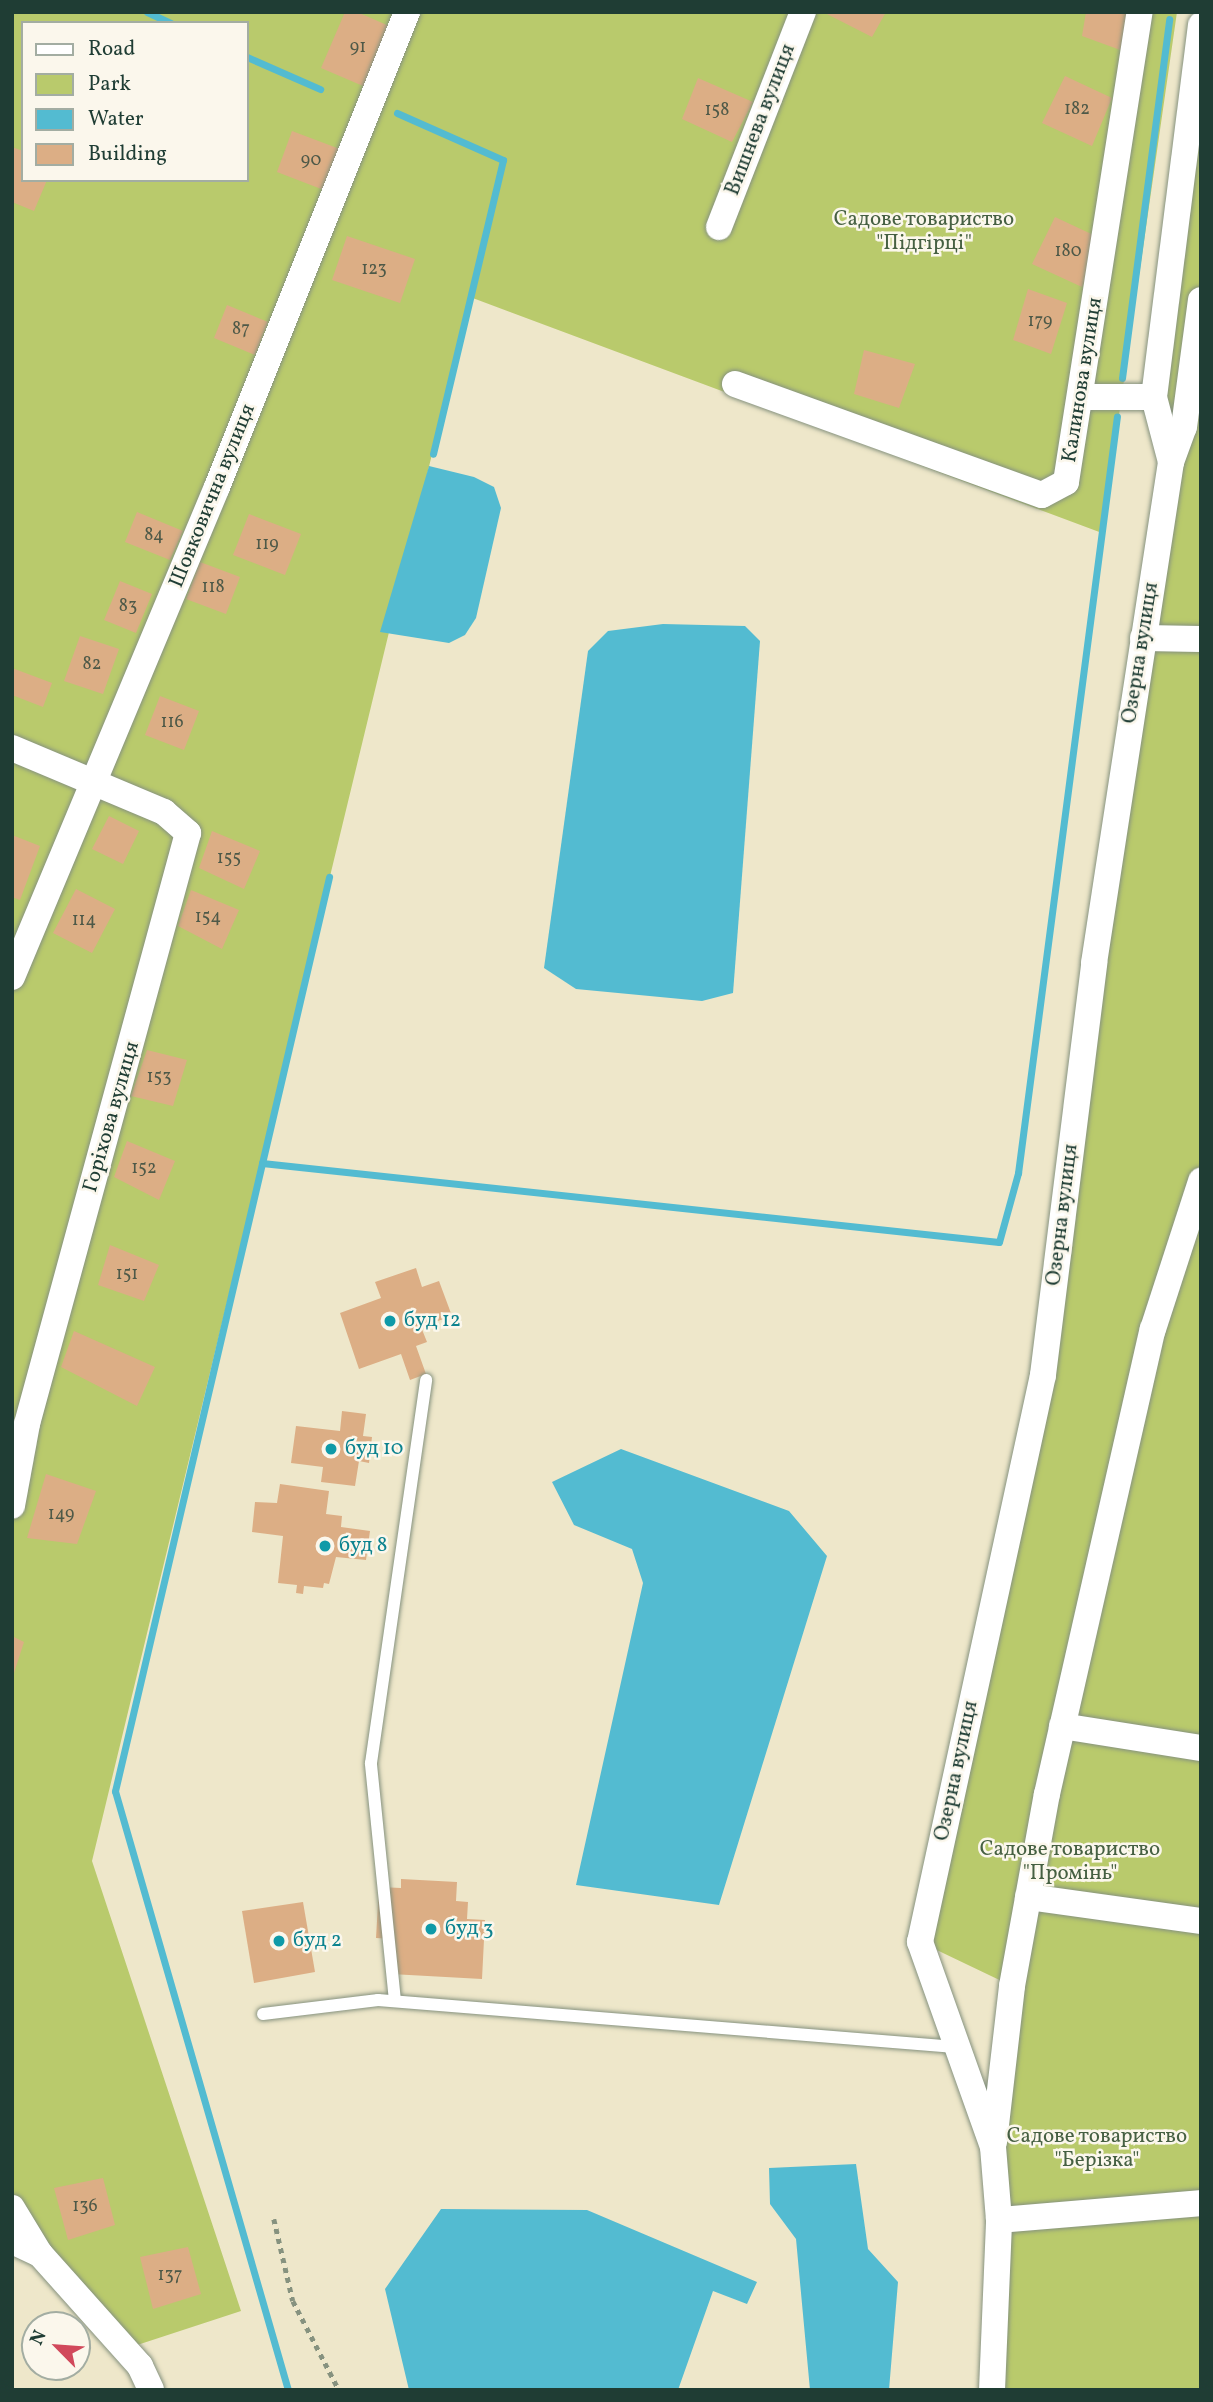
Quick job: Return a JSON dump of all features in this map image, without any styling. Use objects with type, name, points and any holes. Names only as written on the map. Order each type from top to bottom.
[{"type":"street","name":"Шовковична вулиця","points":[[12,977],[407,12]]},
{"type":"street","name":"Вишнева вулиця","points":[[719,227],[803,12]]},
{"type":"street","name":"Калинова вулиця","points":[[736,384],[1042,495],[1066,482],[1082,397],[1140,12]]},
{"type":"street","name":"Озерна вулиця","points":[[992,2390],[999,2220],[993,2147],[920,1942],[1043,1375],[1094,963],[1171,462],[1154,397],[1201,25]]},
{"type":"street","points":[[1171,462],[1184,427],[1201,300]]},
{"type":"street","points":[[1082,397],[1154,397]]},
{"type":"street","points":[[1143,638],[1201,639]]},
{"type":"street","points":[[12,748],[94,781]]},
{"type":"street","name":"Горіхова вулиця","points":[[12,1506],[27,1424],[188,833],[164,812],[94,781]]},
{"type":"street","points":[[993,2147],[1012,1986],[1062,1726],[1153,1329],[1201,1181]]},
{"type":"street","points":[[1062,1726],[1201,1748]]},
{"type":"street","points":[[1028,1897],[1201,1921]]},
{"type":"street","points":[[999,2220],[1201,2203]]},
{"type":"street","points":[[12,2208],[40,2254],[140,2366],[151,2390]]},
{"type":"street","points":[[12,2241],[40,2254]]},
{"type":"lane","points":[[395,2001],[371,1763],[426,1380]]},
{"type":"lane","points":[[263,2014],[395,2001],[956,2047]]},
{"type":"path","points":[[274,2219],[293,2301],[339,2390]]},
{"type":"green space","name":"Садове товариство \"Підгірці\"","points":[[12,12],[1177,12],[1102,533],[470,297],[92,1861],[241,2311],[125,2349],[12,2216]]},
{"type":"green space","name":"Садове товариство \"Промінь\"","points":[[1201,115],[1201,2390],[992,2390],[1012,1986],[920,1942],[1043,1375],[1171,462],[1154,397]]},
{"type":"water","points":[[429,466],[474,477],[494,487],[501,508],[476,618],[465,635],[449,643],[380,632]]},
{"type":"water","points":[[663,624],[745,626],[760,641],[733,993],[702,1001],[576,989],[544,968],[588,651],[608,631]]},
{"type":"water","points":[[621,1449],[789,1511],[827,1556],[719,1905],[576,1885],[643,1583],[632,1549],[574,1525],[552,1482]]},
{"type":"water","points":[[856,2164],[868,2249],[898,2282],[889,2390],[810,2390],[796,2239],[770,2204],[769,2168]]},
{"type":"water","points":[[441,2209],[587,2210],[757,2282],[747,2304],[713,2291],[678,2390],[409,2390],[385,2289]]},
{"type":"building","points":[[345,12],[357,12],[396,29],[370,89],[321,68]]},
{"type":"building","points":[[823,12],[886,12],[872,37]]},
{"type":"building","points":[[1086,12],[1131,12],[1123,51],[1082,36]]},
{"type":"building","points":[[1065,76],[1112,98],[1092,146],[1042,123]]},
{"type":"building","points":[[698,78],[753,102],[732,142],[682,119]]},
{"type":"building","points":[[292,131],[345,151],[329,192],[277,172]]},
{"type":"building","points":[[12,147],[21,150],[21,182],[46,182],[34,211],[12,202]]},
{"type":"building","points":[[1055,217],[1102,239],[1082,287],[1032,264]]},
{"type":"building","points":[[347,236],[415,259],[400,303],[332,280]]},
{"type":"building","points":[[1028,289],[1067,303],[1051,354],[1013,340]]},
{"type":"building","points":[[227,305],[268,322],[255,355],[214,338]]},
{"type":"building","points":[[864,350],[915,364],[899,408],[854,394]]},
{"type":"building","points":[[137,512],[183,531],[170,560],[125,542]]},
{"type":"building","points":[[249,514],[301,534],[285,575],[233,555]]},
{"type":"building","points":[[200,562],[240,577],[226,614],[186,599]]},
{"type":"building","points":[[120,581],[152,594],[136,633],[104,620]]},
{"type":"building","points":[[80,636],[119,649],[103,694],[64,681]]},
{"type":"building","points":[[12,668],[52,683],[43,707],[12,695]]},
{"type":"building","points":[[160,696],[199,711],[184,750],[145,735]]},
{"type":"building","points":[[109,816],[139,831],[123,864],[92,849]]},
{"type":"building","points":[[212,831],[260,851],[244,889],[199,868]]},
{"type":"building","points":[[12,835],[40,846],[20,900],[12,897]]},
{"type":"building","points":[[76,889],[115,909],[92,953],[53,933]]},
{"type":"building","points":[[191,890],[239,910],[222,949],[178,926]]},
{"type":"building","points":[[147,1050],[187,1060],[173,1106],[131,1096]]},
{"type":"building","points":[[127,1141],[175,1161],[159,1200],[114,1177]]},
{"type":"building","points":[[110,1245],[159,1265],[144,1301],[98,1285]]},
{"type":"building","name":"буд 12","points":[[416,1268],[422,1287],[439,1281],[452,1316],[421,1327],[427,1342],[416,1346],[426,1374],[410,1380],[401,1354],[359,1369],[340,1313],[381,1298],[375,1282]]},
{"type":"building","points":[[74,1331],[155,1367],[137,1406],[61,1367]]},
{"type":"building","name":"буд 10","points":[[342,1411],[366,1414],[363,1436],[372,1437],[369,1463],[359,1461],[355,1486],[321,1482],[323,1467],[291,1463],[296,1426],[340,1431]]},
{"type":"building","points":[[46,1474],[96,1491],[77,1544],[27,1538]]},
{"type":"building","name":"буд 8","points":[[280,1484],[329,1491],[326,1514],[342,1516],[341,1527],[370,1531],[366,1560],[336,1557],[329,1584],[324,1583],[323,1588],[304,1586],[303,1594],[296,1593],[297,1585],[278,1583],[283,1536],[252,1532],[255,1502],[277,1503]]},
{"type":"building","points":[[12,1636],[24,1642],[13,1676],[12,1676]]},
{"type":"building","name":"буд 3","points":[[401,1879],[457,1882],[456,1901],[468,1902],[467,1919],[485,1920],[482,1979],[391,1974],[393,1939],[376,1938],[379,1887],[401,1888]]},
{"type":"building","name":"буд 2","points":[[303,1902],[315,1972],[254,1983],[242,1911]]},
{"type":"building","points":[[103,2178],[115,2225],[68,2240],[54,2188]]},
{"type":"building","points":[[188,2247],[201,2294],[153,2309],[140,2257]]},
{"type":"waterway","points":[[147,12],[167,21]]},
{"type":"waterway","points":[[1122,378],[1169,19]]},
{"type":"waterway","points":[[248,57],[320,89]]},
{"type":"waterway","points":[[397,113],[503,160],[433,454]]},
{"type":"waterway","points":[[262,1163],[999,1242],[1018,1173],[1117,416]]},
{"type":"waterway","points":[[288,2390],[115,1791],[329,877]]},
{"type":"place","name":"буд 12","points":[[390,1321]]},
{"type":"place","name":"буд 10","points":[[331,1449]]},
{"type":"place","name":"буд 8","points":[[325,1546]]},
{"type":"place","name":"буд 3","points":[[431,1929]]},
{"type":"place","name":"буд 2","points":[[279,1941]]},
{"type":"park label","name":"Садове товариство \"Берізка\"","points":[[1097,2149]]}]
